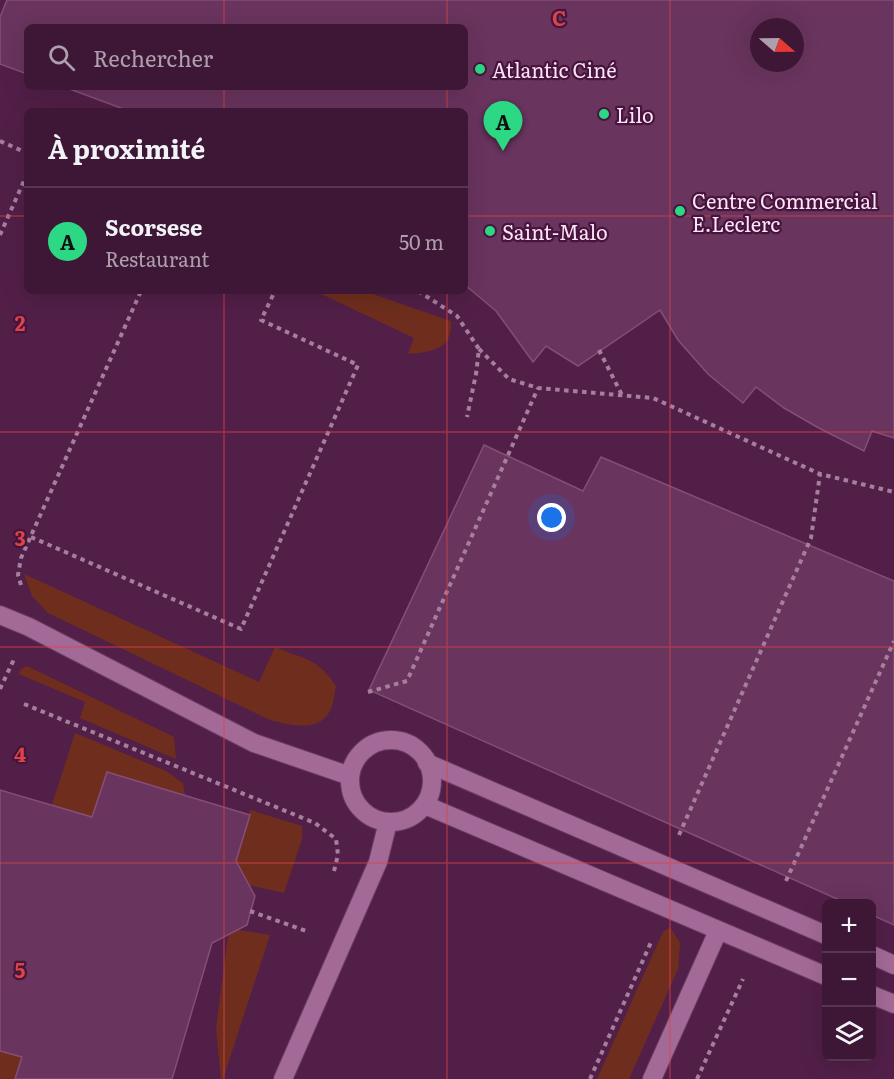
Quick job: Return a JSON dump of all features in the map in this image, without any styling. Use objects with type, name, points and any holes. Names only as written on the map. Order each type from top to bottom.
[{"type":"street","points":[[0,615],[29,627],[254,743],[350,776]]},
{"type":"street","points":[[386,740],[400,741],[413,746],[428,763],[433,781],[430,795],[425,805],[414,816],[402,821],[388,822],[375,819],[355,802],[350,776],[354,763],[362,752],[373,744],[386,740]]},
{"type":"street","points":[[428,763],[822,933]]},
{"type":"street","points":[[425,805],[822,974]]},
{"type":"street","points":[[283,1079],[378,862],[388,822]]},
{"type":"street","points":[[652,1079],[717,931]]},
{"type":"street","points":[[876,957],[894,965]]},
{"type":"street","points":[[876,997],[894,1004]]},
{"type":"path","points":[[0,141],[24,152]]},
{"type":"path","points":[[0,235],[24,181]]},
{"type":"path","points":[[0,689],[29,627],[27,599],[18,575],[21,558],[140,294]]},
{"type":"path","points":[[31,537],[241,629],[358,365],[261,321],[274,294]]},
{"type":"path","points":[[423,294],[458,316],[478,349],[509,379],[538,388],[653,398],[820,474],[894,492]]},
{"type":"path","points":[[467,417],[476,374],[478,349]]},
{"type":"path","points":[[599,350],[622,395]]},
{"type":"path","points":[[368,692],[407,681],[538,388]]},
{"type":"path","points":[[670,868],[681,832],[811,538],[820,474]]},
{"type":"path","points":[[773,912],[894,641]]},
{"type":"path","points":[[24,704],[315,823],[336,839],[338,855],[332,878]]},
{"type":"path","points":[[590,1079],[660,922],[659,906]]},
{"type":"path","points":[[250,911],[342,945]]},
{"type":"path","points":[[697,1079],[758,947]]},
{"type":"shaded area","points":[[321,294],[373,294],[451,321],[448,338],[439,348],[408,354],[414,338]]},
{"type":"shaded area","points":[[24,574],[259,682],[275,647],[302,657],[323,670],[336,686],[331,709],[326,717],[312,725],[295,725],[270,720],[48,613],[32,596]]},
{"type":"shaded area","points":[[27,666],[174,737],[176,759],[80,718],[85,702],[19,674],[21,669]]},
{"type":"shaded area","points":[[75,733],[166,771],[183,783],[185,795],[107,772],[92,817],[52,805]]},
{"type":"shaded area","points":[[250,810],[302,826],[302,839],[284,893],[249,885],[233,871]]},
{"type":"shaded area","points":[[670,927],[680,943],[678,969],[629,1079],[597,1079],[663,932]]},
{"type":"shaded area","points":[[238,930],[270,935],[223,1079],[221,1079],[216,1028],[228,936]]},
{"type":"shaded area","points":[[0,1051],[22,1057],[15,1079],[0,1079]]},
{"type":"building","name":"Centre Commercial E.Leclerc","points":[[7,0],[894,0],[894,438],[872,431],[864,451],[784,408],[756,387],[743,403],[708,374],[678,340],[660,310],[578,366],[546,346],[533,362],[496,311],[468,288],[468,108],[121,108],[72,90],[468,90],[468,24],[24,24],[24,73],[0,64],[0,17]]},
{"type":"building","points":[[484,445],[583,491],[601,457],[894,581],[894,925],[876,917],[876,899],[837,899],[369,690]]},
{"type":"building","points":[[107,772],[250,815],[236,861],[255,896],[247,925],[212,943],[172,1079],[15,1079],[22,1057],[0,1051],[0,790],[92,817]]},
{"type":"place","name":"Atlantic Ciné","points":[[480,69]]},
{"type":"place","name":"Lilo","points":[[604,114]]},
{"type":"place","name":"Scorsese","points":[[503,151]]},
{"type":"place","name":"Centre Commercial E.Leclerc","points":[[680,211]]},
{"type":"place","name":"Saint-Malo","points":[[490,231]]}]
